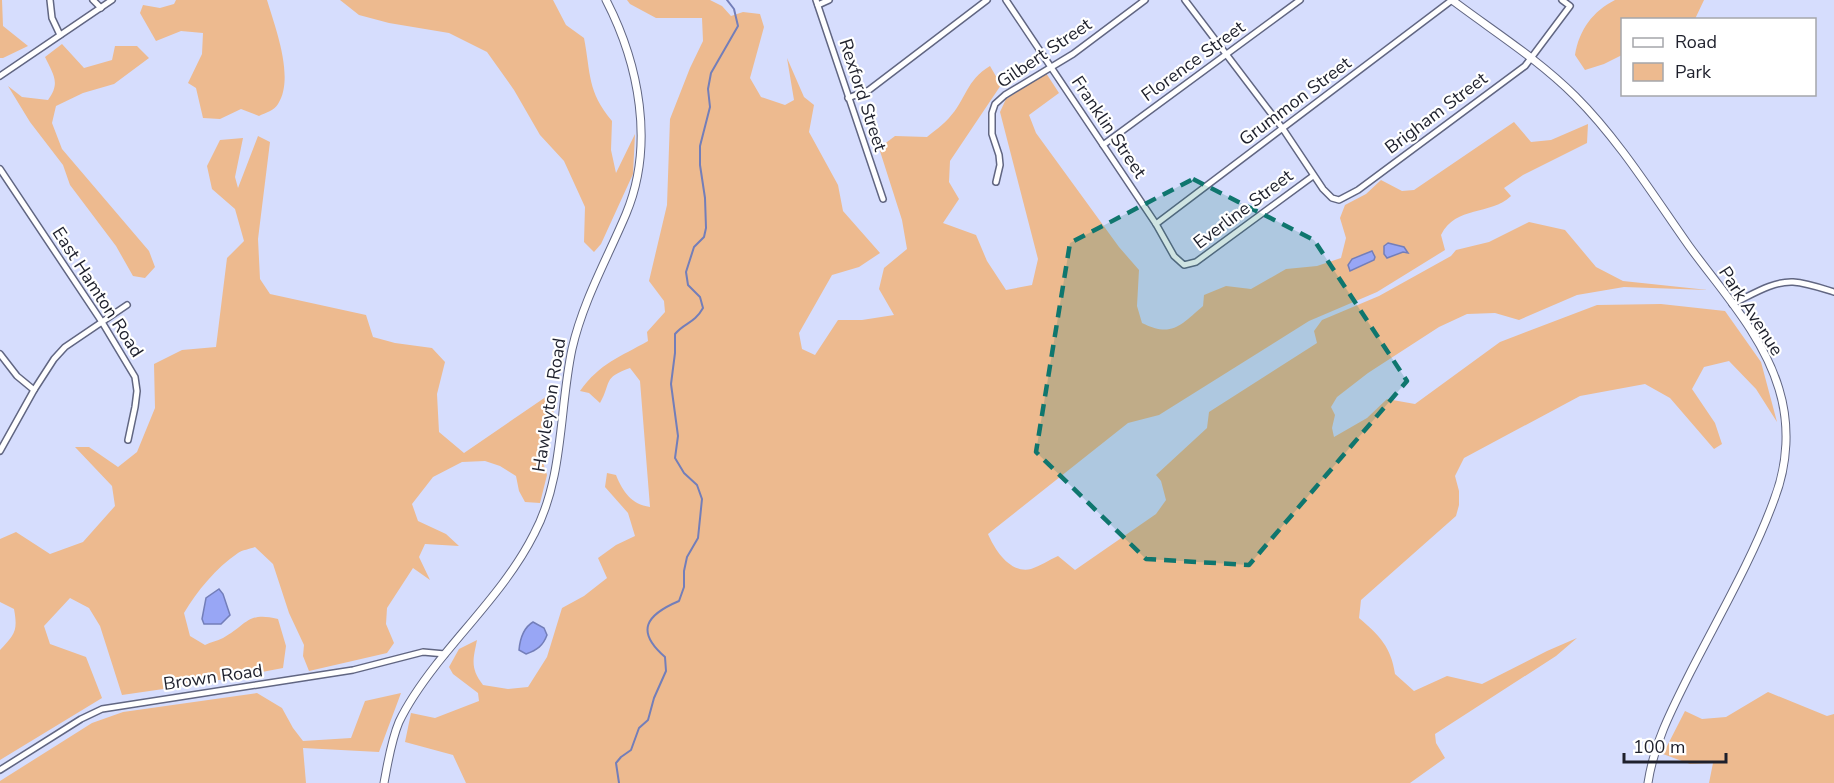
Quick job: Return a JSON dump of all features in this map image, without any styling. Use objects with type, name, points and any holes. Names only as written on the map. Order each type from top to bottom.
[{"type":"street","points":[[50,0],[52,18],[60,35]]},
{"type":"street","points":[[93,0],[101,8]]},
{"type":"street","points":[[0,76],[112,0]]},
{"type":"street","name":"Hawleyton Road","points":[[384,783],[392,744],[403,715],[418,688],[514,566],[540,522],[552,485],[577,328],[594,281],[626,213],[636,181],[641,139],[636,85],[623,38],[606,0]]},
{"type":"street","points":[[817,3],[829,0]]},
{"type":"street","points":[[848,98],[869,90],[987,0]]},
{"type":"street","name":"Franklin Street","points":[[1006,0],[1156,224],[1174,256],[1184,265],[1191,264]]},
{"type":"street","name":"Gilbert Street","points":[[996,182],[1000,165],[992,134],[992,113],[995,104],[1005,95],[1073,54],[1145,0]]},
{"type":"street","points":[[1185,0],[1283,129],[1313,176]]},
{"type":"street","name":"Florence Street","points":[[1103,146],[1300,0]]},
{"type":"street","name":"Park Avenue","points":[[1452,0],[1532,59],[1569,90],[1599,123],[1760,345],[1779,388],[1786,428],[1780,483],[1768,516],[1668,718],[1656,749],[1648,783]]},
{"type":"street","name":"Grummon Street","points":[[1156,224],[1452,0]]},
{"type":"street","name":"Brigham Street","points":[[1313,176],[1335,200],[1348,197],[1358,190],[1525,66],[1570,6],[1562,0]]},
{"type":"street","name":"Rexford Street","points":[[817,3],[883,199]]},
{"type":"street","name":"East Hamton Road","points":[[0,169],[102,322],[135,377],[137,392],[128,440]]},
{"type":"street","name":"Everline Street","points":[[1191,264],[1313,176]]},
{"type":"street","points":[[1732,304],[1783,282],[1806,284],[1834,292]]},
{"type":"street","points":[[0,451],[34,390],[65,347],[127,305]]},
{"type":"street","points":[[0,354],[17,376],[34,390]]},
{"type":"street","name":"Brown Road","points":[[0,770],[81,719],[102,709],[342,672],[423,652],[445,654]]},
{"type":"highlighted area","points":[[1193,179],[1314,240],[1407,381],[1249,565],[1146,559],[1036,452],[1070,243]]},
{"type":"green space","points":[[0,0],[2,0],[3,26],[28,46],[3,58],[0,58]]},
{"type":"green space","points":[[176,0],[267,0],[284,67],[283,93],[275,108],[259,116],[241,109],[220,119],[203,118],[196,88],[188,83],[202,54],[203,33],[181,31],[156,41],[140,13],[143,5],[160,8],[174,4]]},
{"type":"green space","points":[[340,0],[553,0],[566,25],[584,38],[594,91],[612,121],[611,150],[616,173],[635,134],[633,174],[601,244],[594,252],[584,242],[585,207],[564,161],[540,135],[514,90],[487,52],[449,33],[389,23],[359,15]]},
{"type":"green space","points":[[627,0],[710,0],[722,6],[731,16],[743,12],[760,14],[764,27],[750,78],[761,97],[785,105],[794,100],[787,58],[804,97],[814,105],[809,132],[838,185],[843,211],[880,253],[859,267],[832,275],[799,333],[802,349],[815,355],[838,320],[862,320],[894,315],[879,289],[884,268],[907,249],[902,220],[879,148],[895,136],[927,137],[949,118],[971,84],[990,66],[1001,85],[950,161],[949,182],[959,199],[943,223],[976,235],[987,261],[1006,290],[1032,285],[1038,259],[1000,112],[1006,99],[1046,73],[1059,93],[1029,115],[1036,133],[1119,247],[1139,270],[1137,306],[1142,323],[1161,329],[1169,329],[1182,324],[1203,306],[1204,295],[1226,286],[1251,289],[1286,269],[1317,266],[1341,258],[1346,238],[1340,218],[1345,205],[1366,194],[1381,180],[1402,191],[1414,190],[1514,122],[1531,142],[1551,140],[1588,124],[1587,143],[1523,175],[1504,188],[1511,196],[1503,202],[1464,215],[1447,226],[1441,235],[1445,250],[1377,292],[1309,321],[1159,415],[1128,423],[988,534],[999,553],[1016,568],[1031,569],[1058,556],[1075,570],[1156,514],[1166,500],[1161,481],[1156,475],[1207,428],[1209,412],[1317,343],[1314,331],[1322,320],[1379,296],[1451,256],[1456,250],[1489,242],[1529,222],[1565,230],[1596,267],[1623,281],[1708,290],[1624,287],[1577,295],[1519,320],[1495,313],[1467,314],[1439,327],[1368,373],[1337,397],[1331,407],[1335,415],[1332,428],[1334,437],[1367,418],[1387,399],[1415,404],[1500,342],[1597,305],[1661,304],[1725,311],[1761,362],[1777,422],[1756,389],[1729,361],[1704,367],[1692,389],[1715,423],[1722,444],[1714,449],[1670,398],[1645,384],[1580,396],[1464,458],[1455,476],[1459,491],[1456,516],[1361,600],[1359,618],[1387,649],[1395,674],[1414,691],[1447,676],[1482,684],[1577,638],[1556,656],[1435,734],[1436,743],[1445,758],[1410,783],[466,783],[453,755],[405,742],[411,713],[435,718],[479,701],[478,693],[453,674],[449,667],[459,649],[477,640],[474,669],[483,685],[508,689],[528,687],[547,657],[562,608],[584,596],[607,578],[598,558],[616,545],[635,536],[628,513],[605,487],[607,473],[616,475],[625,492],[633,500],[650,507],[640,381],[630,368],[615,375],[609,381],[600,403],[589,393],[580,391],[603,367],[648,341],[647,332],[665,312],[664,301],[649,281],[667,205],[670,119],[703,41],[702,18],[656,18],[630,4]]},
{"type":"green space","points":[[1615,0],[1704,0],[1695,18],[1621,18],[1621,56],[1585,70],[1575,55],[1580,37],[1588,22],[1607,4]]},
{"type":"green space","points":[[62,44],[84,68],[112,60],[115,46],[137,46],[149,58],[114,84],[83,93],[56,106],[52,123],[62,149],[149,251],[155,267],[145,278],[133,276],[116,246],[70,185],[63,165],[30,122],[8,86],[22,97],[48,100],[55,83],[45,57]]},
{"type":"green space","points":[[258,136],[270,142],[258,239],[260,279],[270,294],[366,315],[373,337],[395,343],[432,348],[445,362],[437,394],[439,432],[464,453],[556,390],[553,417],[541,456],[547,475],[540,503],[525,502],[519,491],[516,476],[500,466],[485,461],[462,462],[433,477],[412,504],[418,521],[446,534],[459,546],[425,544],[419,557],[430,580],[413,568],[387,608],[386,624],[394,643],[387,653],[309,671],[303,656],[304,645],[289,613],[273,564],[255,547],[240,552],[222,566],[201,588],[184,613],[190,636],[205,645],[223,638],[253,618],[278,619],[286,646],[283,668],[122,695],[100,626],[89,608],[70,598],[44,626],[50,644],[86,657],[102,698],[0,760],[0,650],[12,636],[16,622],[14,609],[0,602],[0,539],[16,532],[50,554],[83,542],[115,506],[112,486],[75,447],[89,447],[118,467],[137,452],[155,408],[154,364],[182,350],[216,347],[227,258],[244,241],[235,209],[212,189],[207,166],[220,140],[243,138],[235,177],[238,188]]},
{"type":"green space","points":[[1768,692],[1827,716],[1834,714],[1834,783],[1709,783],[1713,763],[1690,764],[1663,754],[1685,711],[1702,719],[1726,717]]},
{"type":"green space","points":[[257,693],[282,708],[303,741],[351,738],[365,701],[401,693],[379,752],[303,748],[306,783],[0,783],[92,723],[123,712]]},
{"type":"water","points":[[1388,243],[1404,247],[1408,253],[1403,252],[1387,258],[1384,254],[1384,246]]},
{"type":"water","points":[[1372,251],[1374,260],[1350,271],[1348,265],[1352,259]]},
{"type":"water","points":[[219,589],[230,615],[221,624],[204,624],[202,619],[206,598]]},
{"type":"water","points":[[533,622],[544,628],[547,635],[539,647],[526,654],[519,650],[520,642],[524,631]]},
{"type":"waterway","points":[[619,783],[616,763],[631,750],[639,728],[648,720],[654,698],[666,671],[665,657],[650,639],[648,624],[659,612],[679,601],[684,587],[687,557],[698,538],[702,499],[697,485],[684,473],[675,458],[678,436],[671,384],[675,334],[696,317],[703,308],[700,297],[688,285],[686,272],[694,247],[704,237],[706,228],[700,146],[710,107],[708,89],[711,73],[738,26],[734,9],[727,0]]}]
